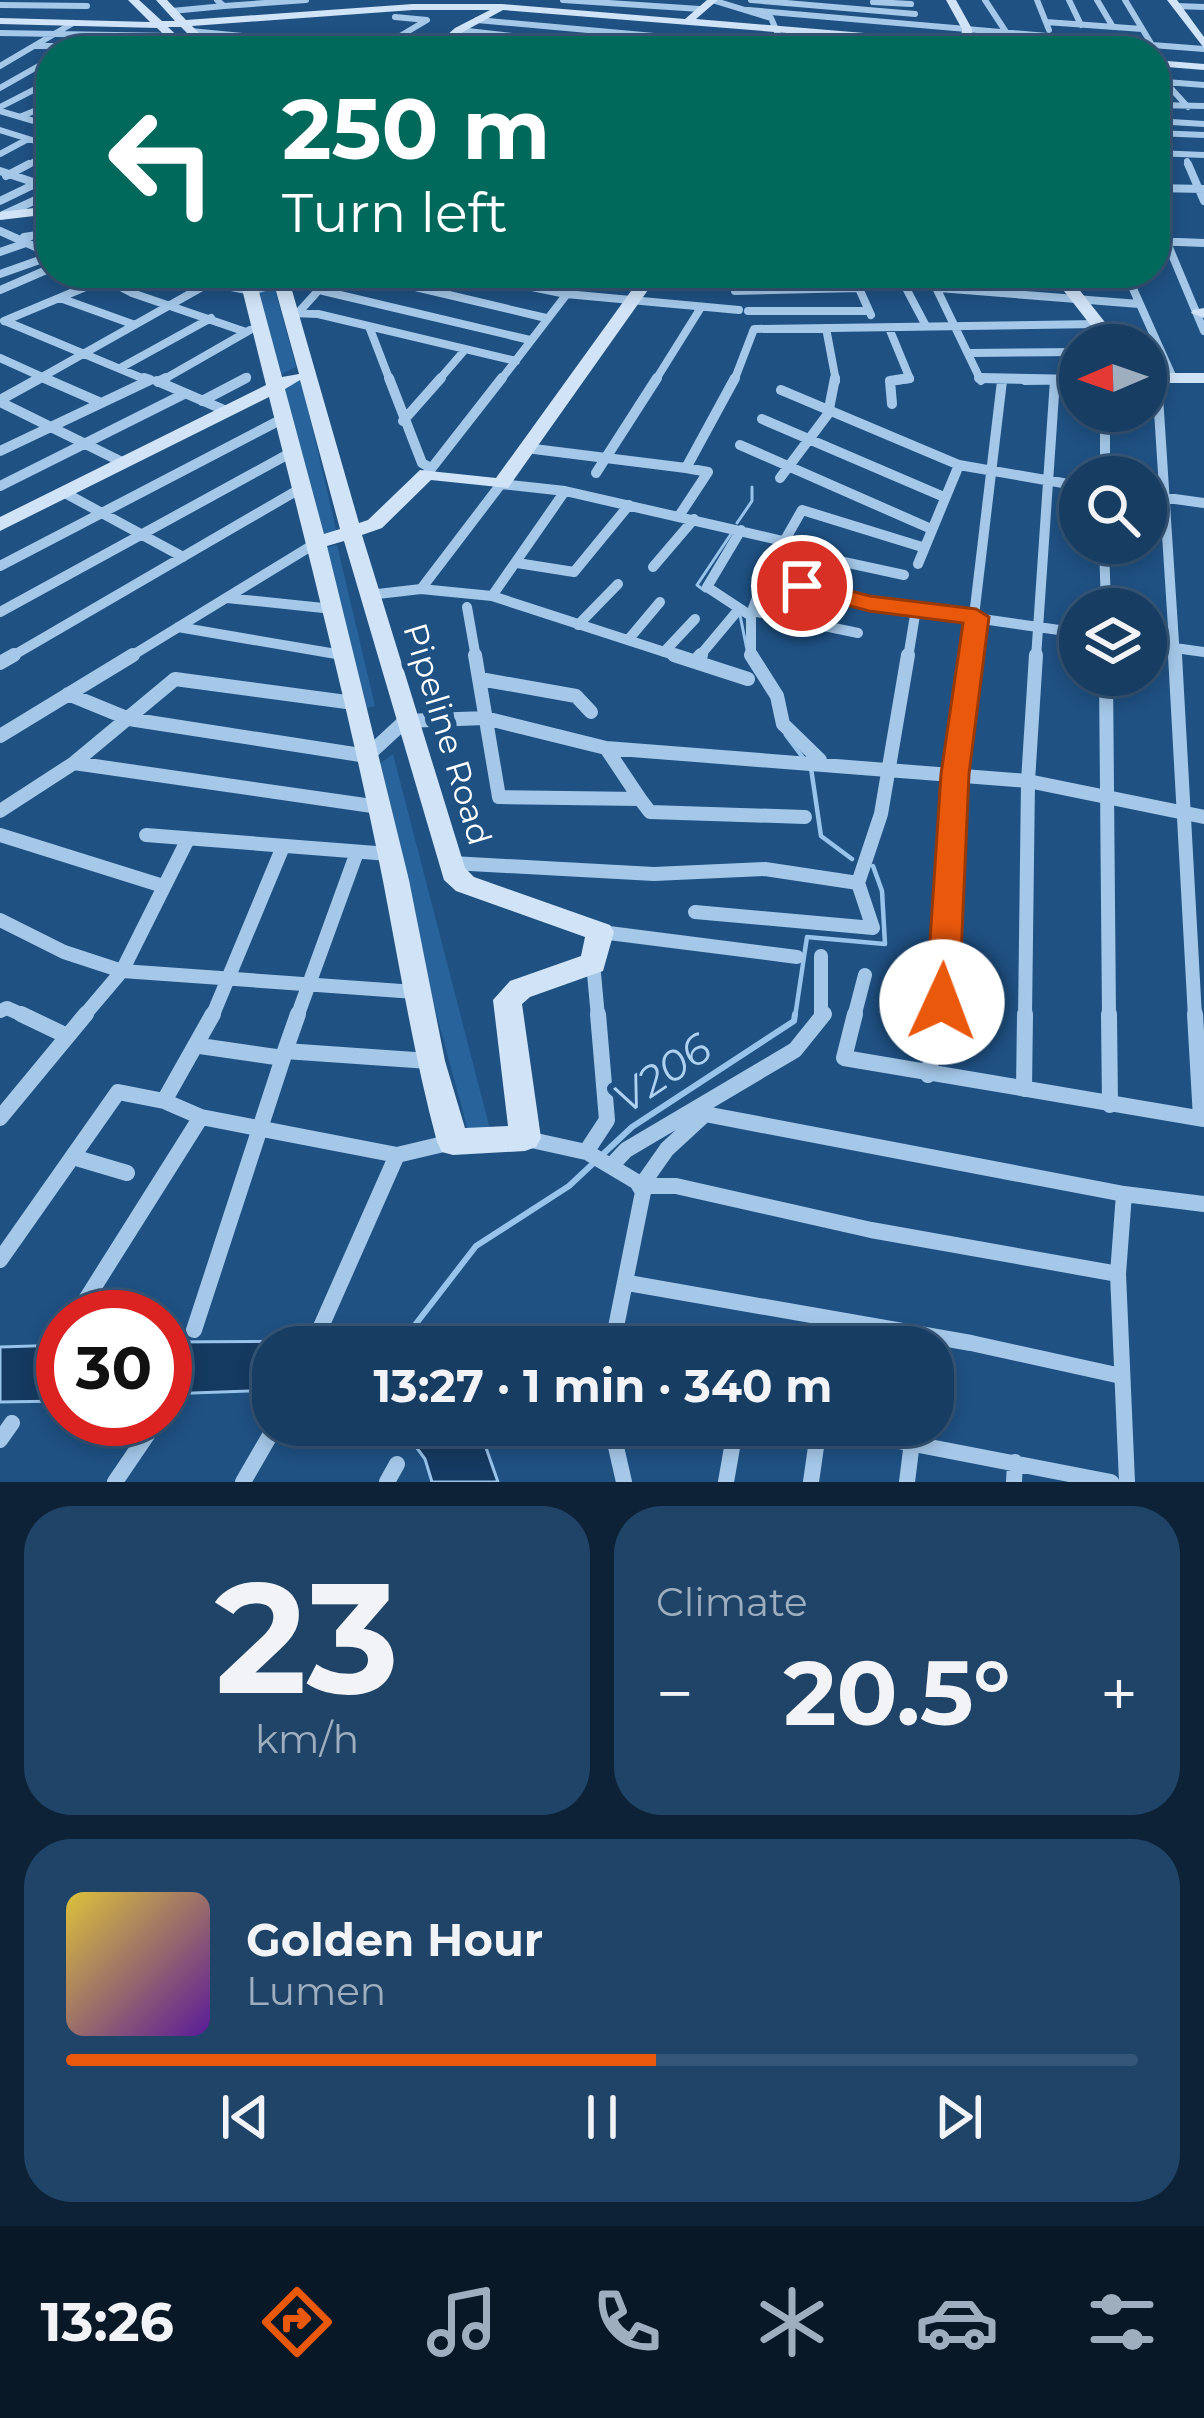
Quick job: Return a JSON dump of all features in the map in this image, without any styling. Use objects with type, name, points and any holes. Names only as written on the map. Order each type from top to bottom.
[{"type":"main road","points":[[133,0],[170,36]]},
{"type":"main road","points":[[161,0],[195,36]]},
{"type":"main road","points":[[690,20],[712,0]]},
{"type":"main road","points":[[951,0],[963,36]]},
{"type":"main road","points":[[0,21],[186,27],[345,6],[509,2],[889,36]]},
{"type":"main road","points":[[452,36],[509,2]]},
{"type":"main road","points":[[1174,3],[1204,47]]},
{"type":"main road","points":[[776,27],[844,36]]},
{"type":"main road","points":[[1170,72],[1204,66]]},
{"type":"main road","points":[[0,216],[36,212]]},
{"type":"main road","points":[[250,288],[254,328],[278,385],[304,486],[380,808],[430,1061],[453,1142],[525,1138],[507,1000],[520,989],[592,963],[600,932]]},
{"type":"main road","name":"Pipeline Road","points":[[285,288],[449,863],[465,884],[600,932]]},
{"type":"main road","points":[[316,543],[352,536],[375,524],[428,471],[501,484],[642,288]]},
{"type":"main road","points":[[1068,288],[1098,324]]},
{"type":"main road","points":[[4,519],[308,371]]},
{"type":"main road","points":[[1167,377],[1204,378]]},
{"type":"street","points":[[217,0],[224,6]]},
{"type":"street","points":[[172,11],[306,0]]},
{"type":"street","points":[[563,0],[700,9]]},
{"type":"street","points":[[712,0],[771,18],[779,36]]},
{"type":"street","points":[[754,0],[910,2],[917,25]]},
{"type":"street","points":[[986,0],[1006,32]]},
{"type":"street","points":[[1037,0],[1052,36]]},
{"type":"street","points":[[1069,0],[1081,25]]},
{"type":"street","points":[[1097,0],[1112,27]]},
{"type":"street","points":[[1124,0],[1146,36]]},
{"type":"street","points":[[0,2],[84,3],[98,23]]},
{"type":"street","points":[[823,2],[915,14]]},
{"type":"street","points":[[1174,3],[1204,7]]},
{"type":"street","points":[[748,10],[917,25],[948,36]]},
{"type":"street","points":[[395,17],[427,20],[401,36]]},
{"type":"street","points":[[477,20],[654,36]]},
{"type":"street","points":[[679,36],[690,20]]},
{"type":"street","points":[[51,36],[73,22]]},
{"type":"street","points":[[1046,22],[1142,29]]},
{"type":"street","points":[[186,27],[268,36]]},
{"type":"street","points":[[459,30],[510,36]]},
{"type":"street","points":[[990,36],[1006,32],[1043,36]]},
{"type":"street","points":[[2,35],[79,36]]},
{"type":"street","points":[[0,66],[36,46]]},
{"type":"street","points":[[1170,46],[1204,47]]},
{"type":"street","points":[[10,83],[36,68]]},
{"type":"street","points":[[1170,77],[1204,85]]},
{"type":"street","points":[[0,85],[36,86]]},
{"type":"street","points":[[1170,87],[1188,107],[1203,109]]},
{"type":"street","points":[[0,109],[36,90]]},
{"type":"street","points":[[1170,94],[1176,94]]},
{"type":"street","points":[[1170,121],[1188,107]]},
{"type":"street","points":[[0,109],[36,121]]},
{"type":"street","points":[[1170,126],[1203,109]]},
{"type":"street","points":[[22,116],[36,110]]},
{"type":"street","points":[[2,132],[36,143]]},
{"type":"street","points":[[1170,136],[1204,142]]},
{"type":"street","points":[[1170,136],[1204,142]]},
{"type":"street","points":[[0,154],[28,139]]},
{"type":"street","points":[[1186,161],[1204,142]]},
{"type":"street","points":[[1170,147],[1186,161],[1204,200]]},
{"type":"street","points":[[0,175],[36,158]]},
{"type":"street","points":[[10,173],[35,184]]},
{"type":"street","points":[[0,200],[35,184]]},
{"type":"street","points":[[1170,188],[1201,189]]},
{"type":"street","points":[[0,216],[36,198]]},
{"type":"street","points":[[0,231],[36,246]]},
{"type":"street","points":[[0,252],[36,237]]},
{"type":"street","points":[[1170,242],[1204,243]]},
{"type":"street","points":[[1170,247],[1202,319]]},
{"type":"street","points":[[0,274],[36,261]]},
{"type":"street","points":[[0,290],[36,274]]},
{"type":"street","points":[[2,321],[84,288]]},
{"type":"street","points":[[126,288],[254,328]]},
{"type":"street","points":[[0,401],[201,288]]},
{"type":"street","points":[[419,288],[546,318]]},
{"type":"street","points":[[537,288],[700,309],[869,311]]},
{"type":"street","points":[[370,329],[428,471],[571,288]]},
{"type":"street","points":[[733,288],[754,329]]},
{"type":"street","points":[[735,291],[858,288],[876,327]]},
{"type":"street","points":[[906,288],[926,326]]},
{"type":"street","points":[[939,288],[1139,304]]},
{"type":"street","points":[[939,288],[981,382],[1059,380]]},
{"type":"street","points":[[997,288],[1000,292]]},
{"type":"street","points":[[1132,288],[1173,377]]},
{"type":"street","points":[[295,313],[319,290],[530,340]]},
{"type":"street","points":[[60,298],[135,325]]},
{"type":"street","points":[[596,473],[700,309]]},
{"type":"street","points":[[295,313],[516,362]]},
{"type":"street","points":[[122,367],[211,318]]},
{"type":"street","points":[[2,321],[222,410]]},
{"type":"street","points":[[754,329],[1059,325]]},
{"type":"street","points":[[0,451],[99,402],[154,381],[254,328]]},
{"type":"street","points":[[783,472],[831,414],[841,389],[826,328]]},
{"type":"street","points":[[889,328],[910,380],[890,381],[892,404]]},
{"type":"street","points":[[686,468],[733,382],[754,329]]},
{"type":"street","points":[[404,421],[464,352]]},
{"type":"street","points":[[970,352],[1059,352]]},
{"type":"street","points":[[0,358],[99,402]]},
{"type":"street","points":[[202,401],[247,377]]},
{"type":"street","points":[[1024,1089],[1028,782],[1055,380]]},
{"type":"street","points":[[928,1075],[941,1026],[955,774],[1003,381]]},
{"type":"street","points":[[781,390],[958,465],[1059,483]]},
{"type":"street","points":[[0,486],[184,394]]},
{"type":"street","points":[[0,401],[122,462]]},
{"type":"street","points":[[0,566],[286,417]]},
{"type":"street","points":[[762,419],[944,497]]},
{"type":"street","points":[[740,445],[783,472],[929,528]]},
{"type":"street","points":[[526,448],[708,472],[679,516]]},
{"type":"street","points":[[0,612],[295,451]]},
{"type":"street","points":[[918,564],[958,465]]},
{"type":"street","points":[[421,589],[501,484],[565,491],[694,519],[904,575]]},
{"type":"street","points":[[0,663],[304,486]]},
{"type":"street","points":[[492,596],[565,491]]},
{"type":"street","points":[[65,493],[105,510],[183,556]]},
{"type":"street","points":[[1167,497],[1204,502]]},
{"type":"street","points":[[695,662],[748,612],[810,498]]},
{"type":"street","points":[[517,562],[574,572],[628,505]]},
{"type":"street","points":[[802,510],[922,547]]},
{"type":"street","points":[[866,975],[844,1058],[1202,1119],[1167,516]]},
{"type":"street","points":[[652,567],[694,519]]},
{"type":"street","points":[[742,530],[707,587],[748,612],[858,633]]},
{"type":"street","points":[[0,736],[316,543]]},
{"type":"street","points":[[766,573],[869,603],[1059,630]]},
{"type":"street","points":[[578,625],[618,584]]},
{"type":"street","points":[[369,595],[421,589],[492,596],[748,679]]},
{"type":"street","points":[[226,598],[333,609]]},
{"type":"street","points":[[628,640],[660,602]]},
{"type":"street","points":[[467,607],[499,797],[640,799]]},
{"type":"street","points":[[695,912],[873,928],[858,883],[881,814],[916,609]]},
{"type":"street","points":[[748,612],[751,658],[777,696],[778,716],[810,760]]},
{"type":"street","points":[[664,652],[694,619]]},
{"type":"street","points":[[177,627],[342,655]]},
{"type":"street","points":[[1167,648],[1204,652]]},
{"type":"street","points":[[0,811],[74,763],[175,679],[354,703]]},
{"type":"street","points":[[480,679],[576,696],[591,712]]},
{"type":"street","points":[[68,694],[128,719],[368,756],[405,721],[485,718],[606,748],[886,766],[1028,782],[1204,817]]},
{"type":"street","points":[[1106,696],[1110,1105]]},
{"type":"street","points":[[606,748],[650,812],[806,817]]},
{"type":"street","points":[[74,763],[380,808]]},
{"type":"street","points":[[0,835],[164,886]]},
{"type":"street","points":[[146,835],[356,855],[390,854]]},
{"type":"street","points":[[0,1118],[122,971],[187,841]]},
{"type":"street","points":[[164,1100],[200,1046],[282,849]]},
{"type":"street","points":[[194,1330],[356,855]]},
{"type":"street","points":[[449,863],[654,874],[765,869],[858,883]]},
{"type":"street","points":[[0,920],[64,952],[122,971],[416,992]]},
{"type":"street","points":[[600,932],[797,957]]},
{"type":"street","points":[[598,1159],[626,1150],[794,1049],[825,1013],[821,956]]},
{"type":"street","points":[[592,963],[607,1120],[598,1159]]},
{"type":"street","points":[[919,978],[943,978]]},
{"type":"street","points":[[0,1011],[7,1008],[67,1036]]},
{"type":"street","points":[[200,1046],[430,1061]]},
{"type":"street","points":[[0,1260],[8,1235],[73,1157],[118,1092],[164,1100],[201,1117],[397,1155],[453,1142]]},
{"type":"street","points":[[617,1326],[641,1186],[668,1149],[705,1114],[1124,1194],[1204,1204]]},
{"type":"street","points":[[92,1290],[201,1117]]},
{"type":"street","points":[[525,1138],[598,1159],[641,1186],[676,1186],[871,1230],[1118,1274]]},
{"type":"street","points":[[321,1326],[397,1155]]},
{"type":"street","points":[[73,1157],[127,1173]]},
{"type":"street","points":[[1124,1194],[1118,1274],[1127,1482]]},
{"type":"street","points":[[628,1283],[971,1342],[1121,1376]]},
{"type":"street","points":[[0,1440],[12,1423]]},
{"type":"street","points":[[115,1482],[140,1446]]},
{"type":"street","points":[[243,1482],[264,1446]]},
{"type":"street","points":[[616,1446],[624,1482]]},
{"type":"street","points":[[726,1482],[732,1446]]},
{"type":"street","points":[[811,1482],[815,1446]]},
{"type":"street","points":[[907,1482],[912,1446]]},
{"type":"street","points":[[926,1446],[1014,1472],[1111,1482]]},
{"type":"shaded area","points":[[275,288],[296,367],[280,375],[255,292]]},
{"type":"shaded area","points":[[300,376],[337,533],[320,536],[284,384]]},
{"type":"shaded area","points":[[337,545],[375,706],[363,709],[325,548]]},
{"type":"shaded area","points":[[393,754],[491,1133],[470,1138],[400,879],[378,765]]},
{"type":"shaded area","points":[[192,1342],[252,1342],[252,1391],[192,1393]]},
{"type":"shaded area","points":[[36,1346],[36,1401],[0,1402],[0,1347]]},
{"type":"shaded area","points":[[415,1446],[485,1446],[498,1482],[432,1482]]},
{"type":"waterway","name":"V206","points":[[737,523],[752,501],[752,487]]},
{"type":"waterway","name":"V206","points":[[705,591],[697,585],[731,534]]},
{"type":"waterway","name":"V206","points":[[740,615],[748,655]]},
{"type":"waterway","name":"V206","points":[[786,735],[804,759]]},
{"type":"waterway","name":"V206","points":[[811,768],[821,836],[852,859]]},
{"type":"waterway","name":"V206","points":[[795,1017],[807,937],[885,944],[882,891],[873,866]]},
{"type":"waterway","name":"V206","points":[[414,1326],[476,1246],[569,1186],[632,1127],[794,1021],[795,1014]]},
{"type":"route","points":[[802,586],[869,603],[976,617],[955,774],[942,1002]]}]
